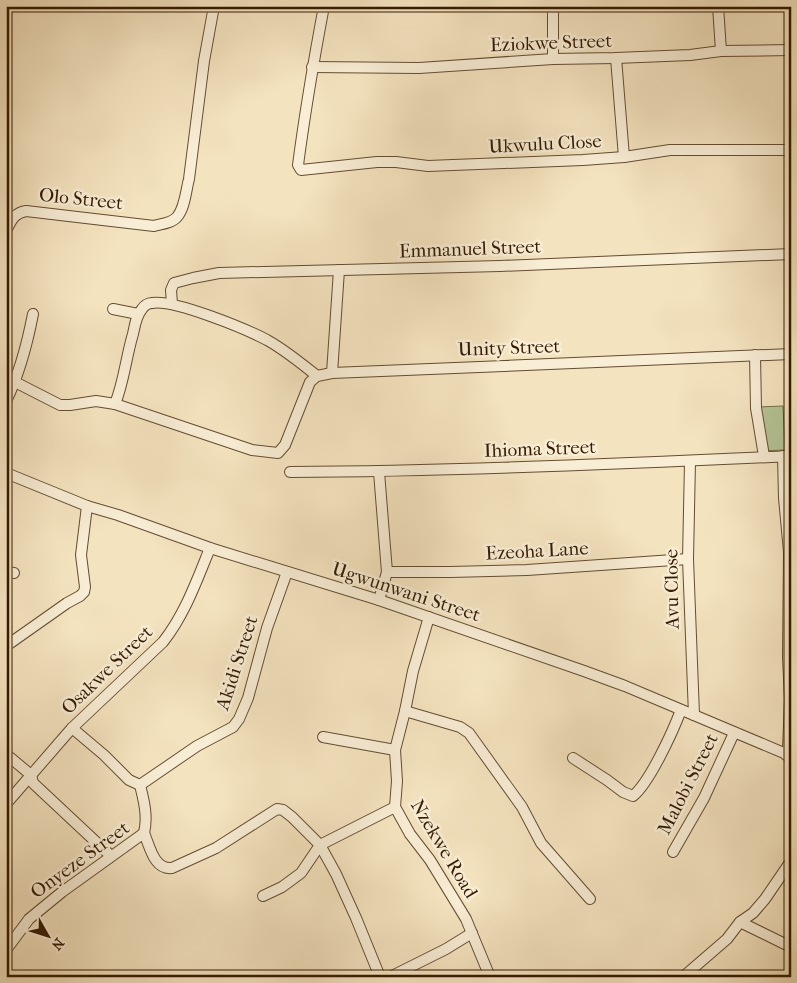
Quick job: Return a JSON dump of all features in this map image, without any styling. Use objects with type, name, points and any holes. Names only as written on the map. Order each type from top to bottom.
[{"type":"street","name":"Olo Street","points":[[6,232],[12,218],[19,212],[26,211],[154,226],[177,217],[185,196],[204,61],[214,6]]},
{"type":"street","points":[[312,67],[324,6]]},
{"type":"street","points":[[553,6],[553,59]]},
{"type":"street","points":[[718,6],[721,52]]},
{"type":"street","name":"Eziokwe Street","points":[[312,67],[419,68],[553,59],[791,50]]},
{"type":"street","points":[[616,58],[624,157]]},
{"type":"street","name":"Ukwulu Close","points":[[312,67],[298,165],[301,170],[377,162],[428,166],[624,157],[670,150],[791,150]]},
{"type":"street","name":"Emmanuel Street","points":[[172,304],[171,290],[174,283],[219,273],[500,266],[791,254]]},
{"type":"street","points":[[332,373],[338,270]]},
{"type":"street","points":[[15,382],[60,405],[96,401],[115,404],[243,447],[278,453],[285,445],[310,382],[317,376],[269,341],[246,330],[172,304],[151,303],[138,314],[115,404]]},
{"type":"street","points":[[113,309],[138,314]]},
{"type":"street","points":[[6,401],[26,350],[33,314]]},
{"type":"street","name":"Unity Street","points":[[317,376],[332,373],[791,354]]},
{"type":"street","points":[[755,355],[756,408],[764,456]]},
{"type":"street","points":[[787,456],[784,498],[790,552],[788,756]]},
{"type":"street","name":"Ihioma Street","points":[[290,472],[379,472],[690,462],[787,456]]},
{"type":"street","name":"Avu Close","points":[[690,462],[688,559],[694,715]]},
{"type":"street","points":[[379,472],[387,572],[379,600]]},
{"type":"street","name":"Ugwunwani Street","points":[[6,473],[87,506],[118,515],[210,548],[379,600],[584,671],[682,710],[788,756]]},
{"type":"street","points":[[6,646],[84,592],[81,555],[87,506]]},
{"type":"street","name":"Osakwe Street","points":[[6,804],[72,728],[163,642],[173,630],[191,595],[210,548]]},
{"type":"street","name":"Ezeoha Lane","points":[[387,572],[527,570],[688,559]]},
{"type":"street","name":"Akidi Street","points":[[140,785],[198,746],[233,727],[239,720],[248,698],[267,628],[287,572]]},
{"type":"street","name":"Nzekwe Road","points":[[429,617],[413,671],[395,750],[397,781],[395,807],[410,834],[445,884],[466,919],[490,977]]},
{"type":"street","points":[[573,758],[623,792],[633,796],[642,787],[673,731],[682,710]]},
{"type":"street","points":[[405,711],[460,727],[469,733],[522,807],[541,843],[590,899]]},
{"type":"street","points":[[72,728],[130,780],[140,785],[146,820],[144,833]]},
{"type":"street","name":"Malobi Street","points":[[672,852],[704,798],[734,733]]},
{"type":"street","points":[[324,737],[395,750]]},
{"type":"street","points":[[6,754],[31,775],[33,783],[111,856]]},
{"type":"street","points":[[263,896],[282,887],[302,873],[320,844],[395,807]]},
{"type":"street","name":"Onyeze Street","points":[[6,950],[29,919],[144,833],[158,864],[166,868],[172,868],[235,838],[278,809],[283,810],[292,817],[320,844]]},
{"type":"street","points":[[320,844],[356,918],[380,977]]},
{"type":"street","points":[[683,977],[727,938],[740,922],[753,913],[791,861]]},
{"type":"street","points":[[740,922],[791,947]]},
{"type":"street","points":[[390,977],[446,950],[472,933]]},
{"type":"green space","points":[[783,406],[785,450],[760,451],[758,407]]}]
